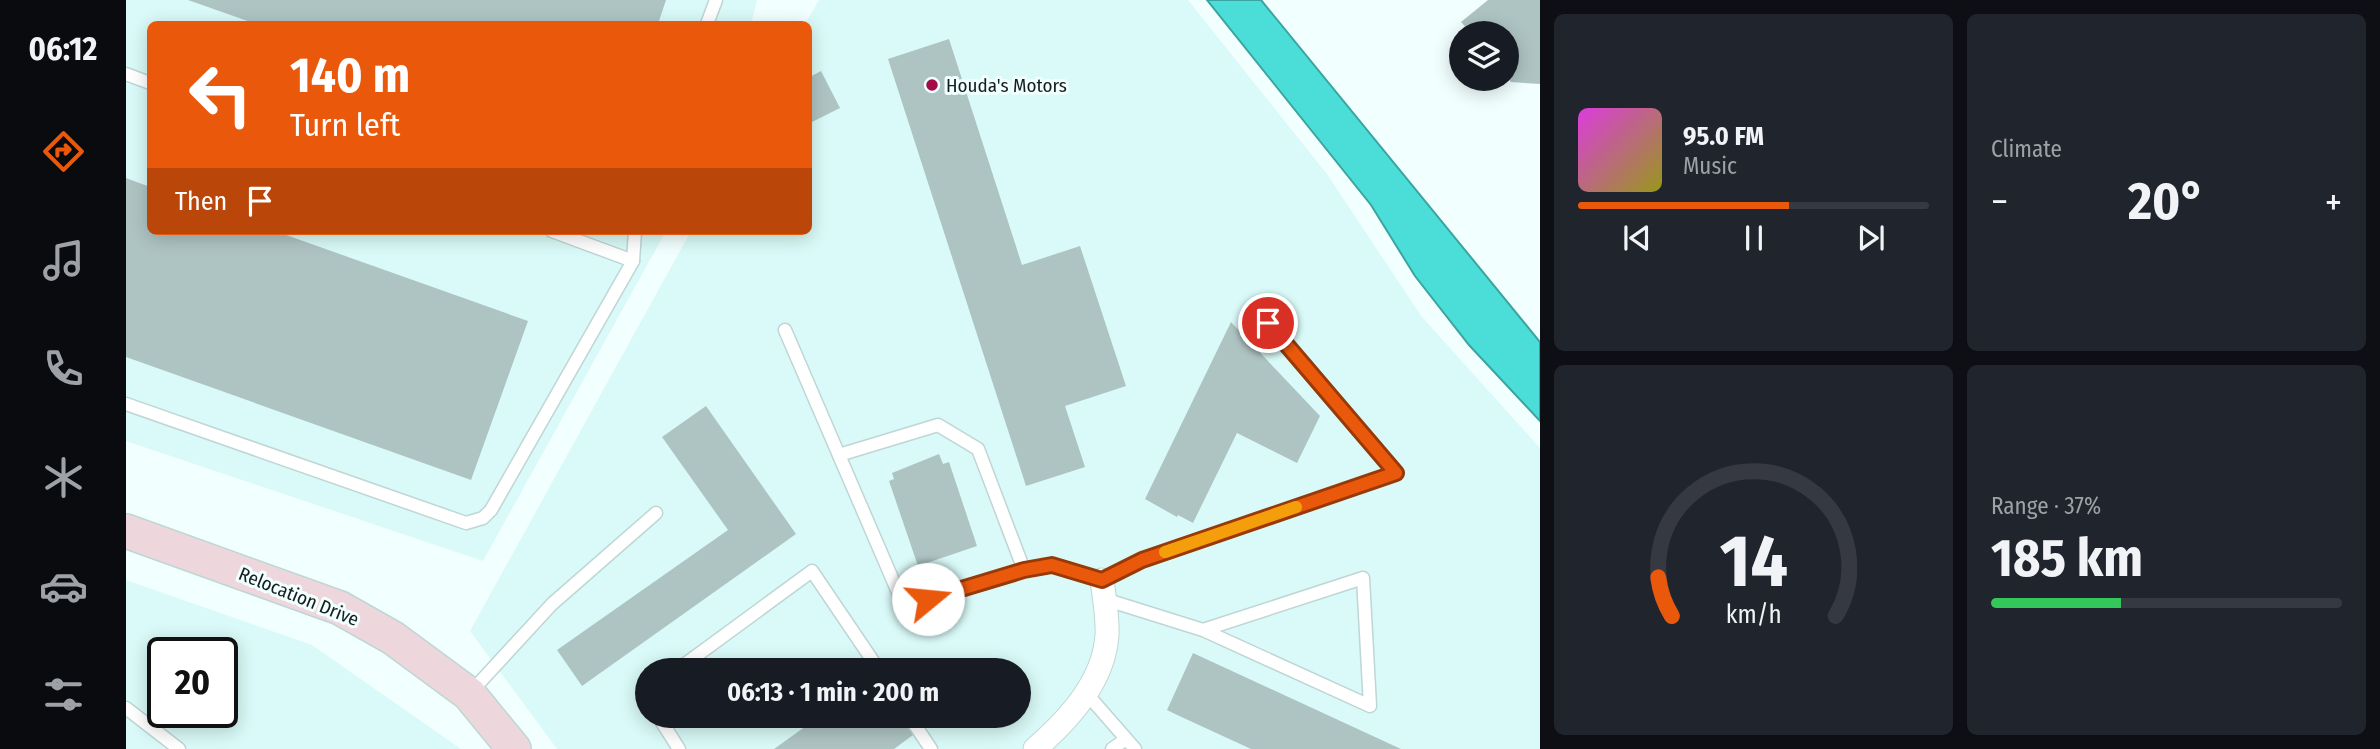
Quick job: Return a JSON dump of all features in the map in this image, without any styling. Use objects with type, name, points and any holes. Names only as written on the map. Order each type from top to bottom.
[{"type":"street","name":"Relocation Drive","points":[[126,531],[340,608],[393,638],[470,694],[514,749]]},
{"type":"street","points":[[1035,749],[1087,694],[1100,667],[1105,644],[1103,589]]},
{"type":"lane","points":[[708,21],[716,0]]},
{"type":"lane","points":[[126,74],[147,82]]},
{"type":"lane","points":[[563,235],[633,261]]},
{"type":"lane","points":[[126,404],[466,523],[483,518],[491,510],[633,261],[635,235]]},
{"type":"lane","points":[[1103,589],[1142,560],[1396,473],[1268,323]]},
{"type":"lane","points":[[785,330],[904,606],[1024,570],[1052,565],[1370,706],[1363,578],[1203,630]]},
{"type":"lane","points":[[839,455],[938,425],[978,449],[1024,570]]},
{"type":"lane","points":[[470,694],[552,604],[656,513]]},
{"type":"lane","points":[[693,658],[812,571],[870,658]]},
{"type":"lane","points":[[1087,694],[1130,744],[1112,749]]},
{"type":"lane","points":[[126,708],[179,749]]},
{"type":"lane","points":[[666,728],[679,749]]},
{"type":"lane","points":[[917,728],[931,749]]},
{"type":"shaded area","points":[[126,0],[757,0],[752,21],[147,21],[147,235],[664,235],[483,561],[126,441]]},
{"type":"shaded area","points":[[819,0],[1188,0],[1327,174],[1422,317],[1540,448],[1540,749],[557,749],[470,631],[689,235],[812,235],[812,21],[807,21]]},
{"type":"shaded area","points":[[126,580],[312,645],[461,749],[126,749]]},
{"type":"water","points":[[1207,0],[1261,0],[1540,342],[1540,421],[1469,345],[1415,276],[1371,205]]},
{"type":"building","points":[[188,0],[666,0],[659,21],[248,21]]},
{"type":"building","points":[[1488,0],[1540,0],[1540,84],[1519,83],[1519,21],[1462,21]]},
{"type":"building","points":[[949,39],[1022,265],[1080,246],[1126,386],[1065,406],[1085,467],[1026,486],[888,59]]},
{"type":"building","points":[[821,71],[840,108],[812,122],[812,76]]},
{"type":"building","points":[[126,178],[147,186],[147,235],[286,235],[528,321],[471,480],[126,357]]},
{"type":"building","points":[[1231,322],[1320,416],[1297,463],[1237,433],[1193,523],[1145,499]]},
{"type":"building","points":[[706,406],[796,534],[582,686],[557,650],[728,530],[662,437]]},
{"type":"building","points":[[939,454],[943,464],[949,462],[977,546],[918,566],[889,481],[894,479],[892,473]]},
{"type":"building","points":[[1193,653],[1401,749],[1251,749],[1175,714],[1167,710]]},
{"type":"building","points":[[803,728],[914,728],[917,732],[894,749],[774,749]]},
{"type":"slow traffic","points":[[1165,552],[1296,507]]},
{"type":"place","name":"Houda's Motors","points":[[932,85]]},
{"type":"route","points":[[928,599],[1024,570],[1052,565],[1102,580],[1142,560],[1396,473],[1268,323]]}]
